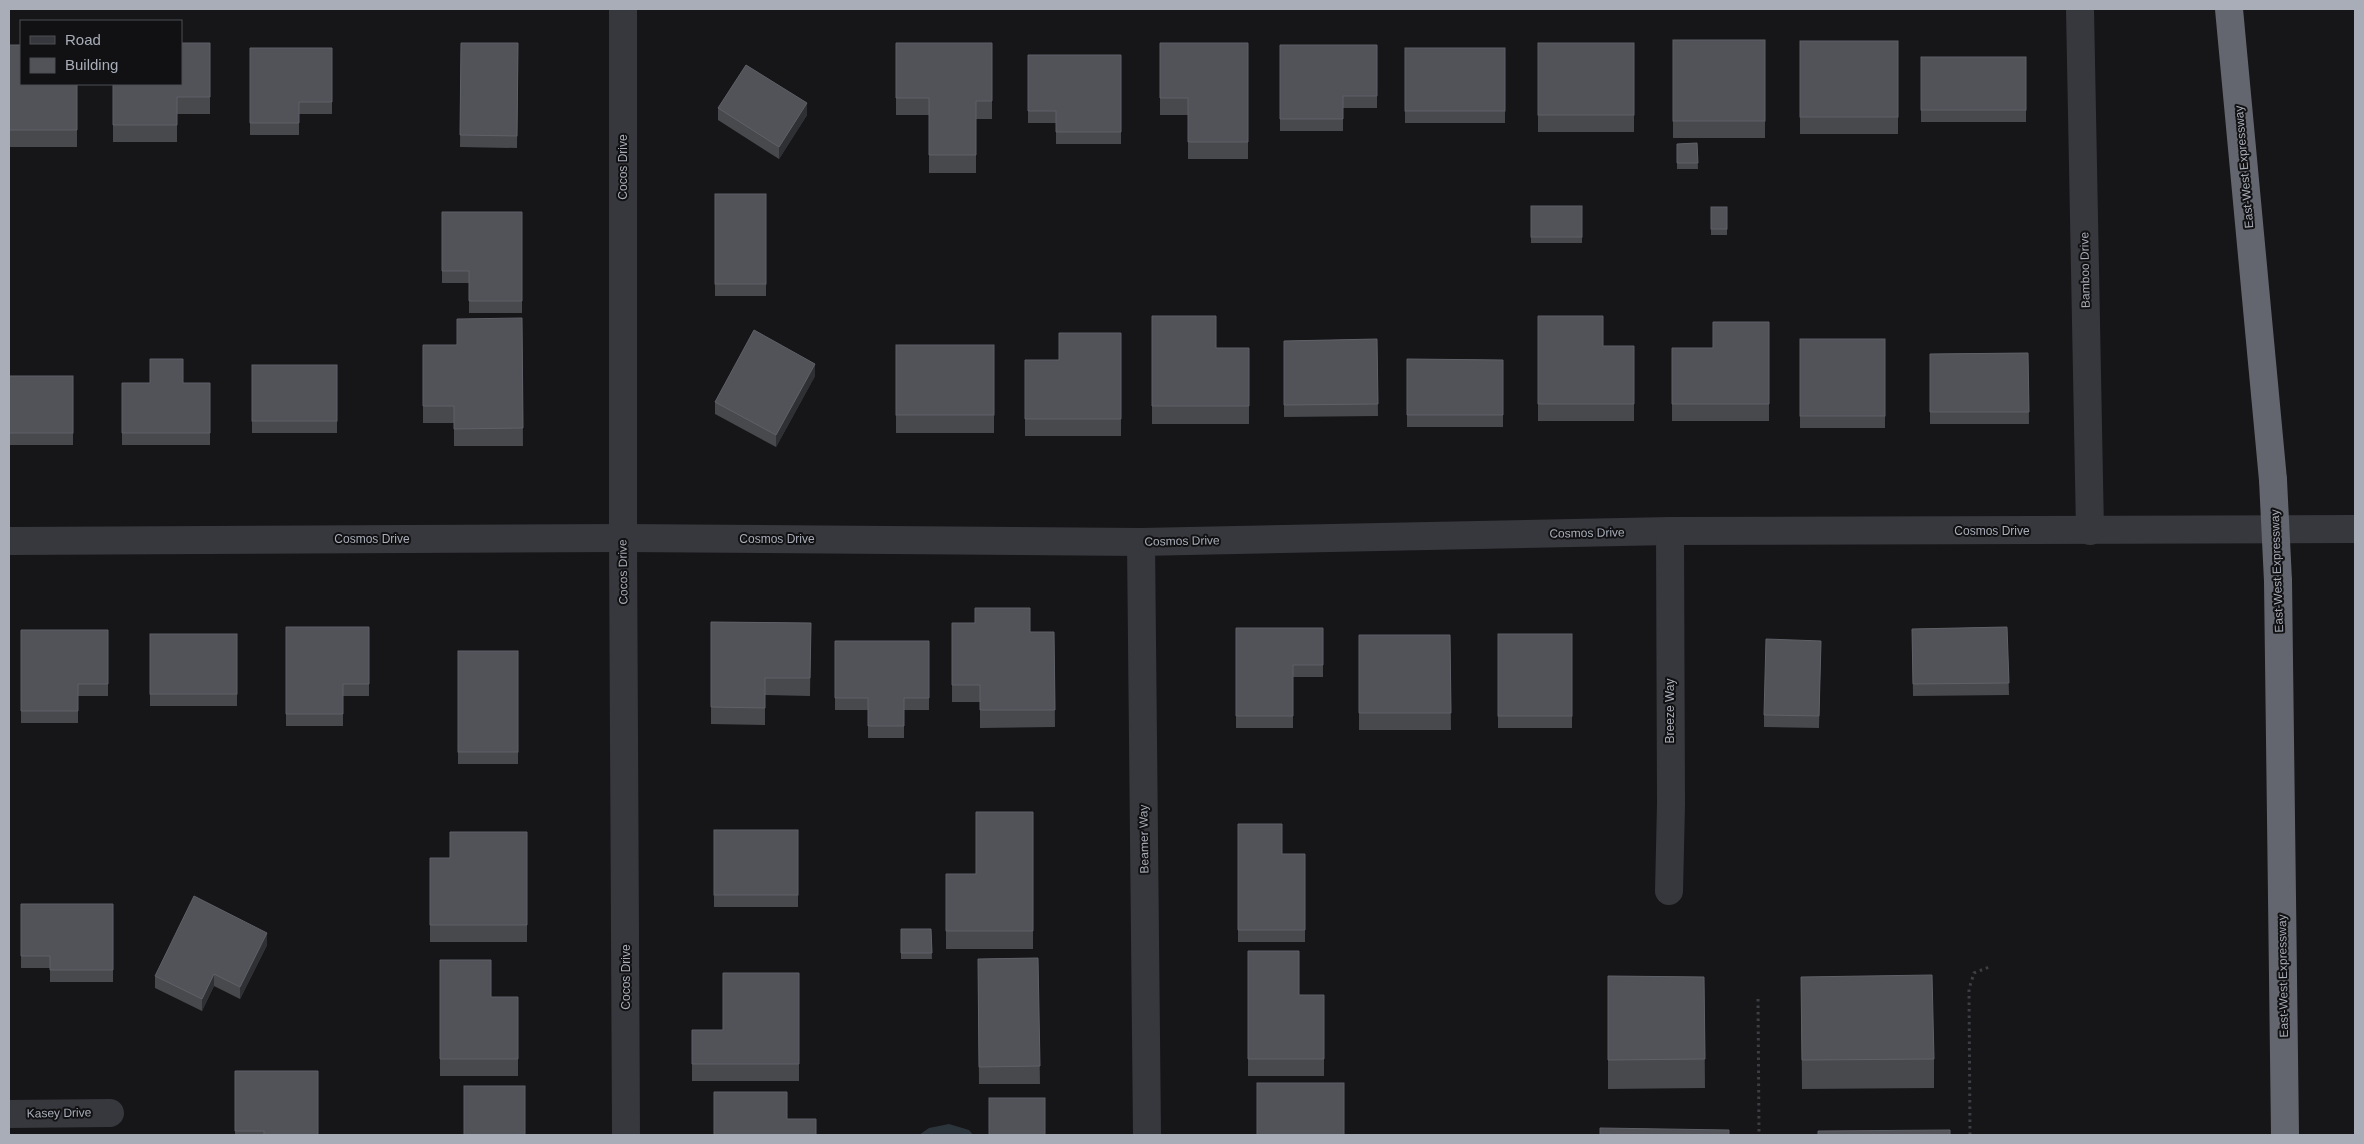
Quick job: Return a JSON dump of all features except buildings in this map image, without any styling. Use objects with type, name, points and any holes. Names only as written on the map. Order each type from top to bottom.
[{"type":"highway","name":"East-West Expressway","points":[[2229,9],[2273,480],[2278,581],[2285,1135]]},
{"type":"street","name":"Cocos Drive","points":[[623,9],[626,1135]]},
{"type":"street","name":"Bamboo Drive","points":[[2080,9],[2090,531]]},
{"type":"street","name":"Cosmos Drive","points":[[9,541],[623,538],[1141,542],[1670,532],[2355,529]]},
{"type":"street","name":"Breeze Way","points":[[1669,891],[1671,804],[1670,532]]},
{"type":"street","name":"Beamer Way","points":[[1141,542],[1147,1135]]},
{"type":"street","name":"Kasey Drive","points":[[9,1114],[110,1113]]},
{"type":"path","points":[[1970,1135],[1969,989],[1974,973],[1989,967]]},
{"type":"path","points":[[1758,998],[1759,1135]]},
{"type":"shaded area","points":[[949,1124],[969,1130],[973,1135],[919,1135],[929,1128]]}]
